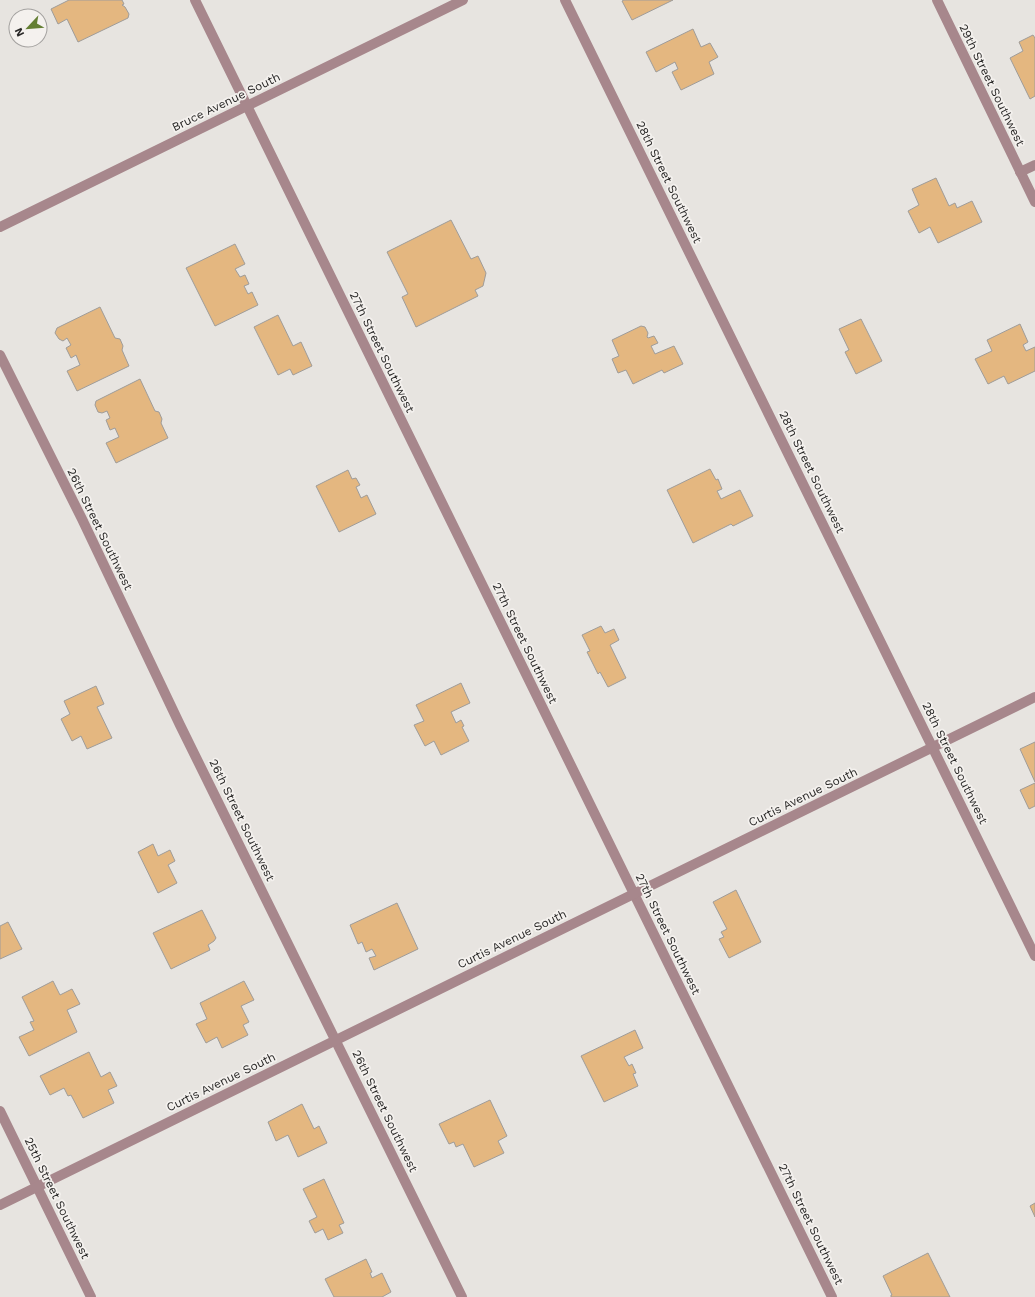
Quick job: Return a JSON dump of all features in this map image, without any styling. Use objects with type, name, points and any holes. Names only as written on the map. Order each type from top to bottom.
[{"type":"street","name":"27th Street Southwest","points":[[195,0],[832,1297]]},
{"type":"street","name":"Bruce Avenue South","points":[[0,227],[463,0]]},
{"type":"street","name":"28th Street Southwest","points":[[565,0],[1035,956]]},
{"type":"street","name":"29th Street Southwest","points":[[937,0],[1035,202]]},
{"type":"street","points":[[1020,172],[1035,165]]},
{"type":"street","name":"26th Street Southwest","points":[[0,355],[82,519],[180,724],[462,1297]]},
{"type":"street","name":"Curtis Avenue South","points":[[0,1205],[1035,697]]},
{"type":"street","name":"25th Street Southwest","points":[[0,1111],[91,1297]]},
{"type":"building","points":[[69,0],[122,0],[124,4],[122,5],[129,14],[128,18],[78,42],[67,19],[58,24],[51,9]]},
{"type":"building","points":[[673,0],[632,20],[622,1]]},
{"type":"building","points":[[693,29],[701,47],[710,43],[718,57],[709,62],[714,74],[681,90],[672,72],[678,69],[675,62],[656,72],[646,52]]},
{"type":"building","points":[[1033,35],[1035,38],[1035,96],[1030,99],[1010,58],[1023,51],[1019,42]]},
{"type":"building","points":[[936,178],[949,206],[955,203],[957,208],[972,201],[982,222],[938,243],[930,227],[919,233],[908,211],[919,205],[912,189]]},
{"type":"building","points":[[451,220],[471,259],[478,256],[486,273],[483,286],[475,290],[478,296],[416,327],[402,297],[408,294],[387,252]]},
{"type":"building","points":[[235,244],[245,264],[235,269],[240,277],[245,275],[249,284],[244,286],[248,294],[252,292],[258,305],[215,326],[186,268]]},
{"type":"building","points":[[100,307],[115,338],[120,339],[123,346],[122,350],[129,366],[77,391],[67,371],[80,365],[76,355],[71,358],[66,348],[71,345],[67,338],[63,341],[59,339],[55,333],[57,328]]},
{"type":"building","points":[[278,315],[293,346],[301,342],[312,366],[293,375],[290,369],[278,375],[254,327]]},
{"type":"building","points":[[861,319],[882,361],[856,374],[845,352],[849,350],[839,329]]},
{"type":"building","points":[[1020,324],[1028,342],[1023,345],[1026,351],[1035,347],[1035,371],[1008,384],[1004,376],[988,384],[975,359],[992,351],[987,340]]},
{"type":"building","points":[[641,326],[645,327],[648,333],[648,338],[654,336],[658,343],[651,346],[655,354],[674,346],[683,364],[664,373],[662,370],[633,384],[626,370],[618,373],[612,359],[619,356],[612,340]]},
{"type":"building","points":[[140,379],[155,411],[159,412],[162,419],[161,423],[168,438],[116,463],[106,443],[119,437],[115,428],[110,430],[106,420],[110,418],[107,411],[102,413],[98,412],[95,405],[96,401]]},
{"type":"building","points":[[710,469],[716,480],[718,479],[722,489],[717,491],[721,499],[740,490],[753,516],[733,526],[731,524],[693,543],[667,490]]},
{"type":"building","points":[[348,470],[352,479],[356,478],[360,485],[356,487],[361,498],[367,495],[376,514],[339,532],[316,486]]},
{"type":"building","points":[[601,626],[605,633],[614,629],[619,640],[610,645],[626,678],[608,687],[600,672],[598,674],[587,652],[590,651],[582,635]]},
{"type":"building","points":[[461,683],[470,703],[451,712],[456,723],[461,720],[464,726],[462,727],[469,741],[441,755],[434,741],[425,746],[414,725],[424,721],[416,705]]},
{"type":"building","points":[[96,686],[104,704],[97,707],[112,738],[87,749],[81,736],[72,741],[61,719],[70,714],[64,701]]},
{"type":"building","points":[[1035,742],[1035,782],[1020,749]]},
{"type":"building","points":[[1035,783],[1035,806],[1029,809],[1020,790]]},
{"type":"building","points":[[153,844],[158,856],[170,850],[175,861],[168,865],[177,883],[158,893],[138,852]]},
{"type":"building","points":[[736,890],[761,942],[729,958],[719,939],[724,937],[721,932],[727,929],[713,902]]},
{"type":"building","points":[[397,903],[418,949],[374,970],[369,958],[376,956],[372,949],[366,952],[362,942],[358,944],[350,925]]},
{"type":"building","points":[[202,910],[216,938],[208,945],[210,950],[171,969],[153,933]]},
{"type":"building","points":[[8,922],[22,949],[0,959],[0,926]]},
{"type":"building","points":[[53,981],[60,995],[72,989],[80,1004],[67,1010],[77,1032],[29,1056],[19,1037],[34,1030],[30,1022],[34,1021],[22,997]]},
{"type":"building","points":[[244,981],[254,1000],[241,1006],[249,1022],[243,1025],[248,1035],[222,1048],[217,1037],[206,1043],[196,1024],[207,1019],[200,1003]]},
{"type":"building","points":[[635,1030],[643,1048],[624,1057],[629,1066],[632,1064],[636,1073],[633,1074],[638,1086],[604,1102],[581,1056]]},
{"type":"building","points":[[89,1052],[101,1077],[110,1072],[117,1086],[108,1090],[114,1103],[83,1118],[71,1095],[68,1096],[64,1088],[50,1095],[40,1076]]},
{"type":"building","points":[[490,1100],[507,1136],[498,1141],[504,1153],[474,1167],[463,1144],[456,1147],[454,1142],[449,1144],[439,1124]]},
{"type":"building","points":[[302,1104],[314,1129],[319,1126],[327,1143],[298,1157],[288,1135],[276,1141],[268,1122]]},
{"type":"building","points":[[324,1179],[344,1223],[339,1225],[343,1233],[328,1240],[323,1229],[315,1233],[309,1221],[317,1217],[303,1189]]},
{"type":"building","points":[[1035,1203],[1035,1217],[1030,1206]]},
{"type":"building","points":[[928,1253],[950,1297],[891,1297],[892,1295],[883,1276]]},
{"type":"building","points":[[366,1259],[372,1272],[370,1273],[372,1278],[382,1273],[391,1292],[382,1297],[334,1297],[325,1279]]}]
